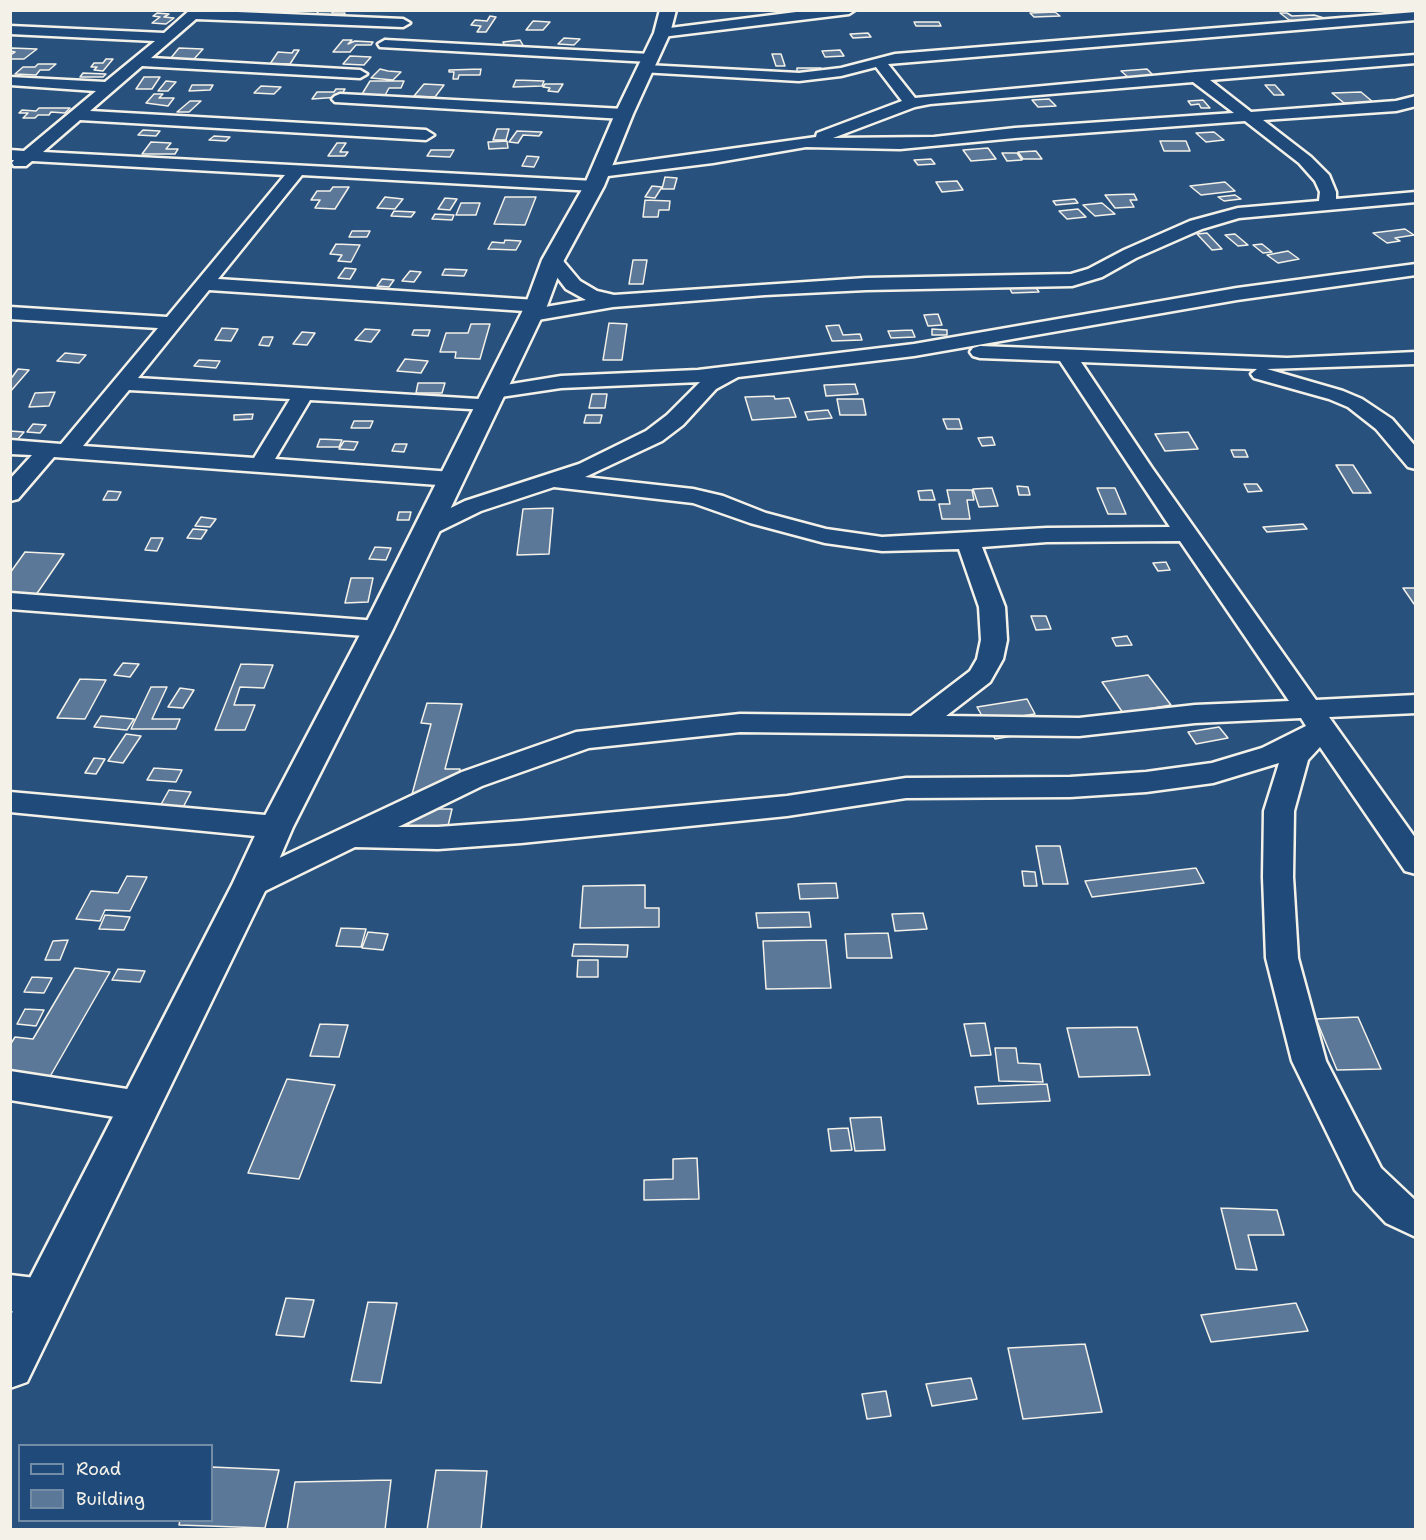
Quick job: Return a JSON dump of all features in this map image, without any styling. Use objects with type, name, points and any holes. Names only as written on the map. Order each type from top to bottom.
[{"type":"street","points":[[309,128],[332,106],[415,10]]},
{"type":"street","points":[[378,52],[656,42],[849,10]]},
{"type":"street","points":[[10,171],[19,156],[76,115],[196,13],[403,24]]},
{"type":"street","points":[[656,42],[799,77],[841,72],[878,60],[1416,16]]},
{"type":"street","points":[[58,33],[73,21]]},
{"type":"street","points":[[10,30],[167,37]]},
{"type":"street","points":[[10,1366],[27,1295],[140,1106],[250,885],[276,827],[378,629],[534,310],[554,260],[597,179],[656,42]]},
{"type":"street","points":[[19,156],[393,175],[597,179],[806,141],[911,103],[930,99],[1416,59]]},
{"type":"street","points":[[878,60],[911,103]]},
{"type":"street","points":[[1394,60],[1409,75]]},
{"type":"street","points":[[139,62],[360,74]]},
{"type":"street","points":[[1195,76],[1305,160],[1323,179],[1328,192],[1327,204]]},
{"type":"street","points":[[10,81],[109,87]]},
{"type":"street","points":[[806,141],[900,144],[1396,106],[1416,100]]},
{"type":"street","points":[[332,106],[450,105],[624,114]]},
{"type":"street","points":[[393,175],[450,105]]},
{"type":"street","points":[[76,115],[426,135]]},
{"type":"street","points":[[10,494],[58,450],[123,383],[297,170]]},
{"type":"street","points":[[203,285],[534,310],[613,301],[866,284],[1072,280],[1095,273],[1130,254],[1196,225],[1239,213],[1416,197]]},
{"type":"street","points":[[554,260],[573,285],[590,295],[613,301]]},
{"type":"street","points":[[123,383],[304,393],[491,398],[561,382],[698,376],[914,350],[1237,294],[1416,269]]},
{"type":"street","points":[[10,313],[172,323]]},
{"type":"street","points":[[914,350],[1287,364],[1416,358]]},
{"type":"street","points":[[1066,355],[1315,719],[1412,853]]},
{"type":"street","points":[[1195,362],[1268,376],[1336,395],[1355,403],[1384,424],[1416,462]]},
{"type":"street","points":[[428,528],[472,506],[587,469],[654,436],[675,420],[709,385],[736,371]]},
{"type":"street","points":[[261,465],[304,393]]},
{"type":"street","points":[[10,447],[452,479]]},
{"type":"street","points":[[552,480],[693,496],[715,501],[758,518],[825,536],[882,544],[968,542],[1047,535],[1187,534]]},
{"type":"street","points":[[917,725],[981,676],[990,659],[994,640],[993,607],[968,542]]},
{"type":"street","points":[[10,601],[378,629]]},
{"type":"street","points":[[250,885],[472,779],[586,739],[740,723],[1079,726],[1196,714],[1315,719],[1368,706],[1416,704]]},
{"type":"street","points":[[350,836],[438,838],[521,832],[787,806],[906,788],[1070,787],[1146,782],[1213,773],[1262,758],[1315,719]]},
{"type":"street","points":[[1315,719],[1294,756],[1279,811],[1278,877],[1282,958],[1310,1061],[1368,1179],[1399,1212],[1416,1220]]},
{"type":"street","points":[[10,802],[276,827]]},
{"type":"street","points":[[10,1085],[140,1106]]},
{"type":"building","points":[[319,10],[345,13],[341,19],[313,20]]},
{"type":"building","points":[[1055,12],[1060,16],[1034,17],[1030,13]]},
{"type":"building","points":[[157,13],[169,14],[164,17],[174,18],[166,24],[152,23],[160,17],[153,16]]},
{"type":"building","points":[[1280,13],[1292,16],[1314,15],[1331,20],[1300,22],[1289,20]]},
{"type":"building","points":[[490,16],[496,17],[486,32],[477,32],[481,26],[471,25],[475,20],[487,21]]},
{"type":"building","points":[[533,21],[550,22],[543,30],[526,30]]},
{"type":"building","points":[[914,22],[939,22],[941,26],[916,26]]},
{"type":"building","points":[[868,33],[871,37],[853,38],[850,34]]},
{"type":"building","points":[[564,38],[580,39],[574,45],[558,44]]},
{"type":"building","points":[[343,40],[352,40],[348,44],[355,41],[373,42],[371,45],[356,45],[350,52],[333,52]]},
{"type":"building","points":[[520,40],[524,47],[506,49],[503,42]]},
{"type":"building","points":[[12,48],[37,49],[24,59],[10,59],[10,55],[15,52],[10,51]]},
{"type":"building","points":[[179,48],[203,49],[194,59],[170,59]]},
{"type":"building","points":[[294,50],[299,50],[290,64],[270,64],[278,52],[292,53]]},
{"type":"building","points":[[840,50],[844,56],[825,57],[822,51]]},
{"type":"building","points":[[772,54],[781,54],[785,66],[776,66]]},
{"type":"building","points":[[350,56],[371,57],[364,65],[343,64]]},
{"type":"building","points":[[106,59],[113,59],[103,71],[94,70],[97,67],[91,67],[94,63],[103,63]]},
{"type":"building","points":[[38,64],[56,64],[49,70],[40,70],[36,75],[15,74],[23,67],[35,67]]},
{"type":"building","points":[[797,68],[821,68],[822,71],[797,72]]},
{"type":"building","points":[[380,69],[401,72],[393,80],[371,78]]},
{"type":"building","points":[[481,69],[480,75],[459,75],[458,79],[453,79],[454,72],[449,72],[449,70]]},
{"type":"building","points":[[1147,69],[1154,76],[1129,78],[1121,71]]},
{"type":"building","points":[[83,73],[106,74],[103,77],[80,77]]},
{"type":"building","points":[[144,77],[160,77],[152,89],[136,89]]},
{"type":"building","points":[[516,80],[544,81],[542,86],[513,87]]},
{"type":"building","points":[[166,81],[176,82],[168,91],[158,91]]},
{"type":"building","points":[[370,81],[404,81],[401,88],[389,88],[383,99],[359,99]]},
{"type":"building","points":[[424,84],[444,85],[435,97],[414,96]]},
{"type":"building","points":[[545,84],[563,84],[558,92],[548,91],[550,88],[543,87]]},
{"type":"building","points":[[192,85],[213,85],[210,90],[189,91]]},
{"type":"building","points":[[1265,85],[1275,85],[1284,95],[1274,95]]},
{"type":"building","points":[[261,86],[281,87],[274,94],[254,93]]},
{"type":"building","points":[[336,89],[345,89],[340,97],[312,99],[317,92],[334,92]]},
{"type":"building","points":[[1361,92],[1373,102],[1344,103],[1332,93]]},
{"type":"building","points":[[154,94],[163,94],[159,98],[174,98],[168,106],[146,103]]},
{"type":"building","points":[[1049,99],[1056,106],[1038,107],[1032,100]]},
{"type":"building","points":[[1203,100],[1210,108],[1201,108],[1199,104],[1191,105],[1188,101]]},
{"type":"building","points":[[190,101],[201,101],[189,112],[177,112]]},
{"type":"building","points":[[39,108],[70,108],[65,113],[51,112],[49,115],[38,115],[35,118],[23,118],[28,113],[19,113],[22,110],[36,111]]},
{"type":"building","points":[[497,129],[509,129],[506,140],[493,140]]},
{"type":"building","points":[[143,130],[160,131],[156,136],[138,135]]},
{"type":"building","points":[[517,131],[542,132],[539,136],[523,135],[518,143],[509,142]]},
{"type":"building","points":[[1214,132],[1224,140],[1206,142],[1196,133]]},
{"type":"building","points":[[214,136],[230,137],[226,141],[209,140]]},
{"type":"building","points":[[507,141],[508,148],[489,149],[488,142]]},
{"type":"building","points":[[1160,141],[1186,141],[1190,151],[1164,151]]},
{"type":"building","points":[[151,142],[171,143],[166,149],[178,149],[175,154],[142,154]]},
{"type":"building","points":[[337,143],[346,143],[340,152],[348,152],[345,156],[328,156]]},
{"type":"building","points":[[988,148],[996,159],[971,161],[963,150]]},
{"type":"building","points":[[431,150],[454,150],[450,157],[427,156]]},
{"type":"building","points":[[1036,151],[1042,159],[1023,159],[1018,152]]},
{"type":"building","points":[[1002,153],[1017,153],[1022,160],[1007,161]]},
{"type":"building","points":[[527,156],[539,157],[534,167],[522,166]]},
{"type":"building","points":[[931,159],[935,164],[918,165],[914,160]]},
{"type":"building","points":[[665,177],[677,178],[674,189],[662,189]]},
{"type":"building","points":[[957,181],[963,190],[942,192],[936,182]]},
{"type":"building","points":[[1225,182],[1235,191],[1201,195],[1190,186]]},
{"type":"building","points":[[652,186],[662,187],[655,198],[645,197]]},
{"type":"building","points":[[333,187],[349,187],[335,209],[315,208],[320,200],[311,200],[317,191],[330,191]]},
{"type":"building","points":[[1134,194],[1137,200],[1130,200],[1134,207],[1115,208],[1105,195]]},
{"type":"building","points":[[1235,195],[1241,199],[1224,201],[1218,197]]},
{"type":"building","points":[[385,197],[403,199],[395,209],[377,208]]},
{"type":"building","points":[[505,197],[536,197],[525,225],[494,224]]},
{"type":"building","points":[[445,198],[457,199],[450,210],[438,209]]},
{"type":"building","points":[[1075,199],[1078,203],[1056,205],[1053,201]]},
{"type":"building","points":[[645,200],[670,201],[669,210],[659,210],[658,217],[643,217]]},
{"type":"building","points":[[461,203],[480,203],[476,215],[456,215]]},
{"type":"building","points":[[1102,203],[1115,214],[1095,216],[1083,205]]},
{"type":"building","points":[[1078,209],[1086,217],[1067,219],[1059,211]]},
{"type":"building","points":[[394,211],[415,212],[411,217],[391,216]]},
{"type":"building","points":[[435,214],[454,215],[452,220],[432,219]]},
{"type":"building","points":[[1405,229],[1414,235],[1395,238],[1400,241],[1387,243],[1373,233]]},
{"type":"building","points":[[352,231],[370,231],[367,237],[349,237]]},
{"type":"building","points":[[1207,233],[1222,249],[1212,250],[1197,234]]},
{"type":"building","points":[[1235,234],[1248,245],[1238,246],[1225,235]]},
{"type":"building","points":[[505,240],[521,241],[516,250],[488,249],[492,242],[504,243]]},
{"type":"building","points":[[336,244],[360,245],[351,262],[338,261],[342,255],[330,254]]},
{"type":"building","points":[[1262,244],[1272,252],[1263,253],[1253,245]]},
{"type":"building","points":[[1288,251],[1299,259],[1278,263],[1267,255]]},
{"type":"building","points":[[633,260],[647,260],[643,284],[629,284]]},
{"type":"building","points":[[345,268],[356,269],[350,279],[338,278]]},
{"type":"building","points":[[445,269],[467,270],[464,276],[442,275]]},
{"type":"building","points":[[410,271],[421,272],[414,282],[402,281]]},
{"type":"building","points":[[382,279],[394,280],[389,287],[377,286]]},
{"type":"building","points":[[1035,286],[1039,292],[1012,293],[1009,287]]},
{"type":"building","points":[[938,314],[942,325],[928,326],[924,315]]},
{"type":"building","points":[[609,323],[627,324],[622,360],[603,360]]},
{"type":"building","points":[[471,324],[490,324],[480,359],[455,358],[456,352],[440,352],[446,333],[468,333]]},
{"type":"building","points":[[839,325],[843,335],[860,334],[862,340],[832,341],[826,326]]},
{"type":"building","points":[[222,328],[238,329],[231,341],[215,340]]},
{"type":"building","points":[[365,329],[380,330],[371,342],[355,340]]},
{"type":"building","points":[[932,329],[947,330],[947,335],[932,335]]},
{"type":"building","points":[[414,330],[430,330],[428,336],[412,335]]},
{"type":"building","points":[[912,330],[915,337],[891,338],[888,331]]},
{"type":"building","points":[[302,332],[315,333],[307,345],[293,344]]},
{"type":"building","points":[[263,337],[273,337],[269,346],[259,345]]},
{"type":"building","points":[[65,353],[86,355],[79,363],[57,361]]},
{"type":"building","points":[[405,359],[428,361],[421,373],[397,371]]},
{"type":"building","points":[[199,360],[220,361],[216,368],[194,366]]},
{"type":"building","points":[[18,369],[29,370],[10,392],[10,380]]},
{"type":"building","points":[[418,383],[445,383],[442,393],[416,393]]},
{"type":"building","points":[[855,384],[858,394],[826,396],[824,385]]},
{"type":"building","points":[[55,392],[49,406],[29,407],[35,393]]},
{"type":"building","points":[[592,394],[607,394],[605,408],[589,408]]},
{"type":"building","points":[[774,396],[775,399],[789,398],[796,417],[752,420],[745,397]]},
{"type":"building","points":[[837,399],[863,399],[866,415],[840,415]]},
{"type":"building","points":[[828,410],[832,418],[808,420],[805,412]]},
{"type":"building","points":[[253,414],[252,419],[234,420],[234,415]]},
{"type":"building","points":[[586,415],[602,415],[600,423],[584,423]]},
{"type":"building","points":[[943,419],[959,419],[962,429],[947,429]]},
{"type":"building","points":[[354,421],[373,421],[370,428],[351,428]]},
{"type":"building","points":[[33,424],[46,425],[40,433],[27,432]]},
{"type":"building","points":[[10,431],[24,432],[18,439],[10,439]]},
{"type":"building","points":[[1188,432],[1198,449],[1165,451],[1155,434]]},
{"type":"building","points":[[992,437],[995,445],[982,446],[978,438]]},
{"type":"building","points":[[320,439],[342,440],[339,447],[317,447]]},
{"type":"building","points":[[344,441],[358,442],[354,450],[339,449]]},
{"type":"building","points":[[395,444],[407,444],[404,452],[392,451]]},
{"type":"building","points":[[1231,450],[1245,450],[1248,457],[1234,457]]},
{"type":"building","points":[[1336,465],[1353,465],[1371,493],[1353,493]]},
{"type":"building","points":[[1244,484],[1257,484],[1262,491],[1248,492]]},
{"type":"building","points":[[1017,486],[1028,487],[1030,495],[1019,495]]},
{"type":"building","points":[[992,488],[998,506],[979,507],[973,489]]},
{"type":"building","points":[[1097,488],[1115,488],[1126,514],[1108,514]]},
{"type":"building","points":[[932,490],[935,500],[920,500],[918,491]]},
{"type":"building","points":[[947,490],[972,490],[974,500],[967,500],[970,519],[942,519],[939,504],[950,504]]},
{"type":"building","points":[[108,491],[121,492],[117,500],[103,500]]},
{"type":"building","points":[[553,508],[549,554],[517,555],[523,509]]},
{"type":"building","points":[[399,512],[411,512],[409,520],[397,520]]},
{"type":"building","points":[[201,517],[216,519],[210,527],[195,526]]},
{"type":"building","points":[[1303,524],[1307,529],[1267,532],[1263,527]]},
{"type":"building","points":[[193,529],[207,530],[201,539],[187,538]]},
{"type":"building","points":[[151,538],[163,538],[157,551],[145,550]]},
{"type":"building","points":[[375,547],[391,548],[386,560],[369,559]]},
{"type":"building","points":[[25,552],[64,554],[27,608],[10,608],[10,573]]},
{"type":"building","points":[[1166,562],[1170,570],[1158,571],[1153,563]]},
{"type":"building","points":[[351,578],[373,578],[368,602],[345,603]]},
{"type":"building","points":[[1403,588],[1416,588],[1416,604],[1414,604]]},
{"type":"building","points":[[1031,616],[1046,616],[1051,629],[1036,630]]},
{"type":"building","points":[[1127,636],[1132,645],[1116,646],[1112,638]]},
{"type":"building","points":[[123,663],[139,664],[130,677],[114,675]]},
{"type":"building","points":[[241,664],[273,665],[264,688],[240,687],[234,705],[255,705],[245,730],[215,730]]},
{"type":"building","points":[[1148,675],[1171,705],[1123,713],[1102,682]]},
{"type":"building","points":[[80,679],[106,680],[85,719],[57,718]]},
{"type":"building","points":[[151,687],[167,687],[152,719],[180,719],[176,729],[131,729]]},
{"type":"building","points":[[180,688],[194,690],[183,708],[168,707]]},
{"type":"building","points":[[1027,699],[1035,714],[1021,716],[1031,733],[995,739],[977,707]]},
{"type":"building","points":[[427,703],[462,704],[445,769],[460,769],[456,786],[444,785],[438,809],[452,809],[443,847],[401,835],[431,724],[421,723]]},
{"type":"building","points":[[101,716],[134,719],[127,730],[94,727]]},
{"type":"building","points":[[1219,727],[1228,738],[1196,744],[1188,732]]},
{"type":"building","points":[[126,734],[141,736],[123,763],[108,761]]},
{"type":"building","points":[[94,758],[105,759],[96,774],[85,773]]},
{"type":"building","points":[[154,768],[182,770],[176,782],[147,780]]},
{"type":"building","points":[[169,790],[191,792],[177,819],[154,817]]},
{"type":"building","points":[[1036,846],[1060,846],[1068,884],[1043,884]]},
{"type":"building","points":[[1196,868],[1204,883],[1092,897],[1085,881]]},
{"type":"building","points":[[1022,871],[1035,872],[1037,886],[1024,886]]},
{"type":"building","points":[[127,876],[147,877],[130,911],[105,910],[100,921],[76,919],[91,891],[118,893]]},
{"type":"building","points":[[836,883],[838,898],[800,899],[798,884]]},
{"type":"building","points":[[645,885],[645,908],[659,908],[659,927],[580,928],[583,886]]},
{"type":"building","points":[[809,912],[811,927],[758,928],[756,913]]},
{"type":"building","points":[[923,913],[927,929],[895,931],[892,914]]},
{"type":"building","points":[[105,915],[130,917],[124,930],[99,929]]},
{"type":"building","points":[[341,928],[366,929],[361,947],[336,946]]},
{"type":"building","points":[[368,932],[388,934],[383,950],[362,948]]},
{"type":"building","points":[[888,933],[892,958],[847,958],[845,934]]},
{"type":"building","points":[[68,940],[60,960],[45,960],[53,941]]},
{"type":"building","points":[[826,940],[831,988],[766,989],[763,941]]},
{"type":"building","points":[[574,944],[628,945],[627,957],[572,956]]},
{"type":"building","points":[[578,960],[598,960],[598,977],[577,977]]},
{"type":"building","points":[[75,968],[110,972],[44,1087],[10,1083],[10,1045],[15,1037],[33,1039]]},
{"type":"building","points":[[118,969],[145,971],[140,982],[112,980]]},
{"type":"building","points":[[32,977],[52,978],[44,993],[24,992]]},
{"type":"building","points":[[25,1009],[44,1010],[36,1026],[17,1024]]},
{"type":"building","points":[[1358,1017],[1381,1069],[1337,1070],[1316,1019]]},
{"type":"building","points":[[985,1023],[991,1055],[971,1056],[964,1024]]},
{"type":"building","points":[[320,1024],[348,1025],[339,1057],[310,1056]]},
{"type":"building","points":[[1137,1027],[1150,1075],[1079,1077],[1067,1028]]},
{"type":"building","points":[[995,1048],[1016,1048],[1018,1063],[1040,1064],[1043,1082],[999,1081]]},
{"type":"building","points":[[287,1079],[335,1085],[299,1179],[248,1173]]},
{"type":"building","points":[[1047,1084],[1050,1101],[978,1104],[975,1087]]},
{"type":"building","points":[[881,1117],[885,1150],[855,1151],[850,1118]]},
{"type":"building","points":[[848,1128],[852,1150],[831,1151],[828,1129]]},
{"type":"building","points":[[697,1158],[699,1199],[644,1200],[644,1180],[673,1179],[673,1159]]},
{"type":"building","points":[[1221,1208],[1277,1210],[1284,1235],[1248,1235],[1257,1270],[1236,1269]]},
{"type":"building","points":[[286,1298],[314,1300],[304,1337],[276,1335]]},
{"type":"building","points":[[368,1302],[397,1303],[381,1383],[351,1381]]},
{"type":"building","points":[[1296,1303],[1308,1331],[1211,1342],[1201,1315]]},
{"type":"building","points":[[1085,1344],[1102,1412],[1023,1419],[1008,1348]]},
{"type":"building","points":[[971,1378],[977,1399],[932,1406],[926,1384]]},
{"type":"building","points":[[886,1391],[891,1416],[867,1419],[862,1394]]},
{"type":"building","points":[[213,1467],[279,1470],[265,1528],[179,1525],[180,1522],[213,1522]]},
{"type":"building","points":[[436,1470],[487,1471],[481,1530],[427,1530]]},
{"type":"building","points":[[391,1480],[385,1530],[287,1530],[295,1482]]}]
